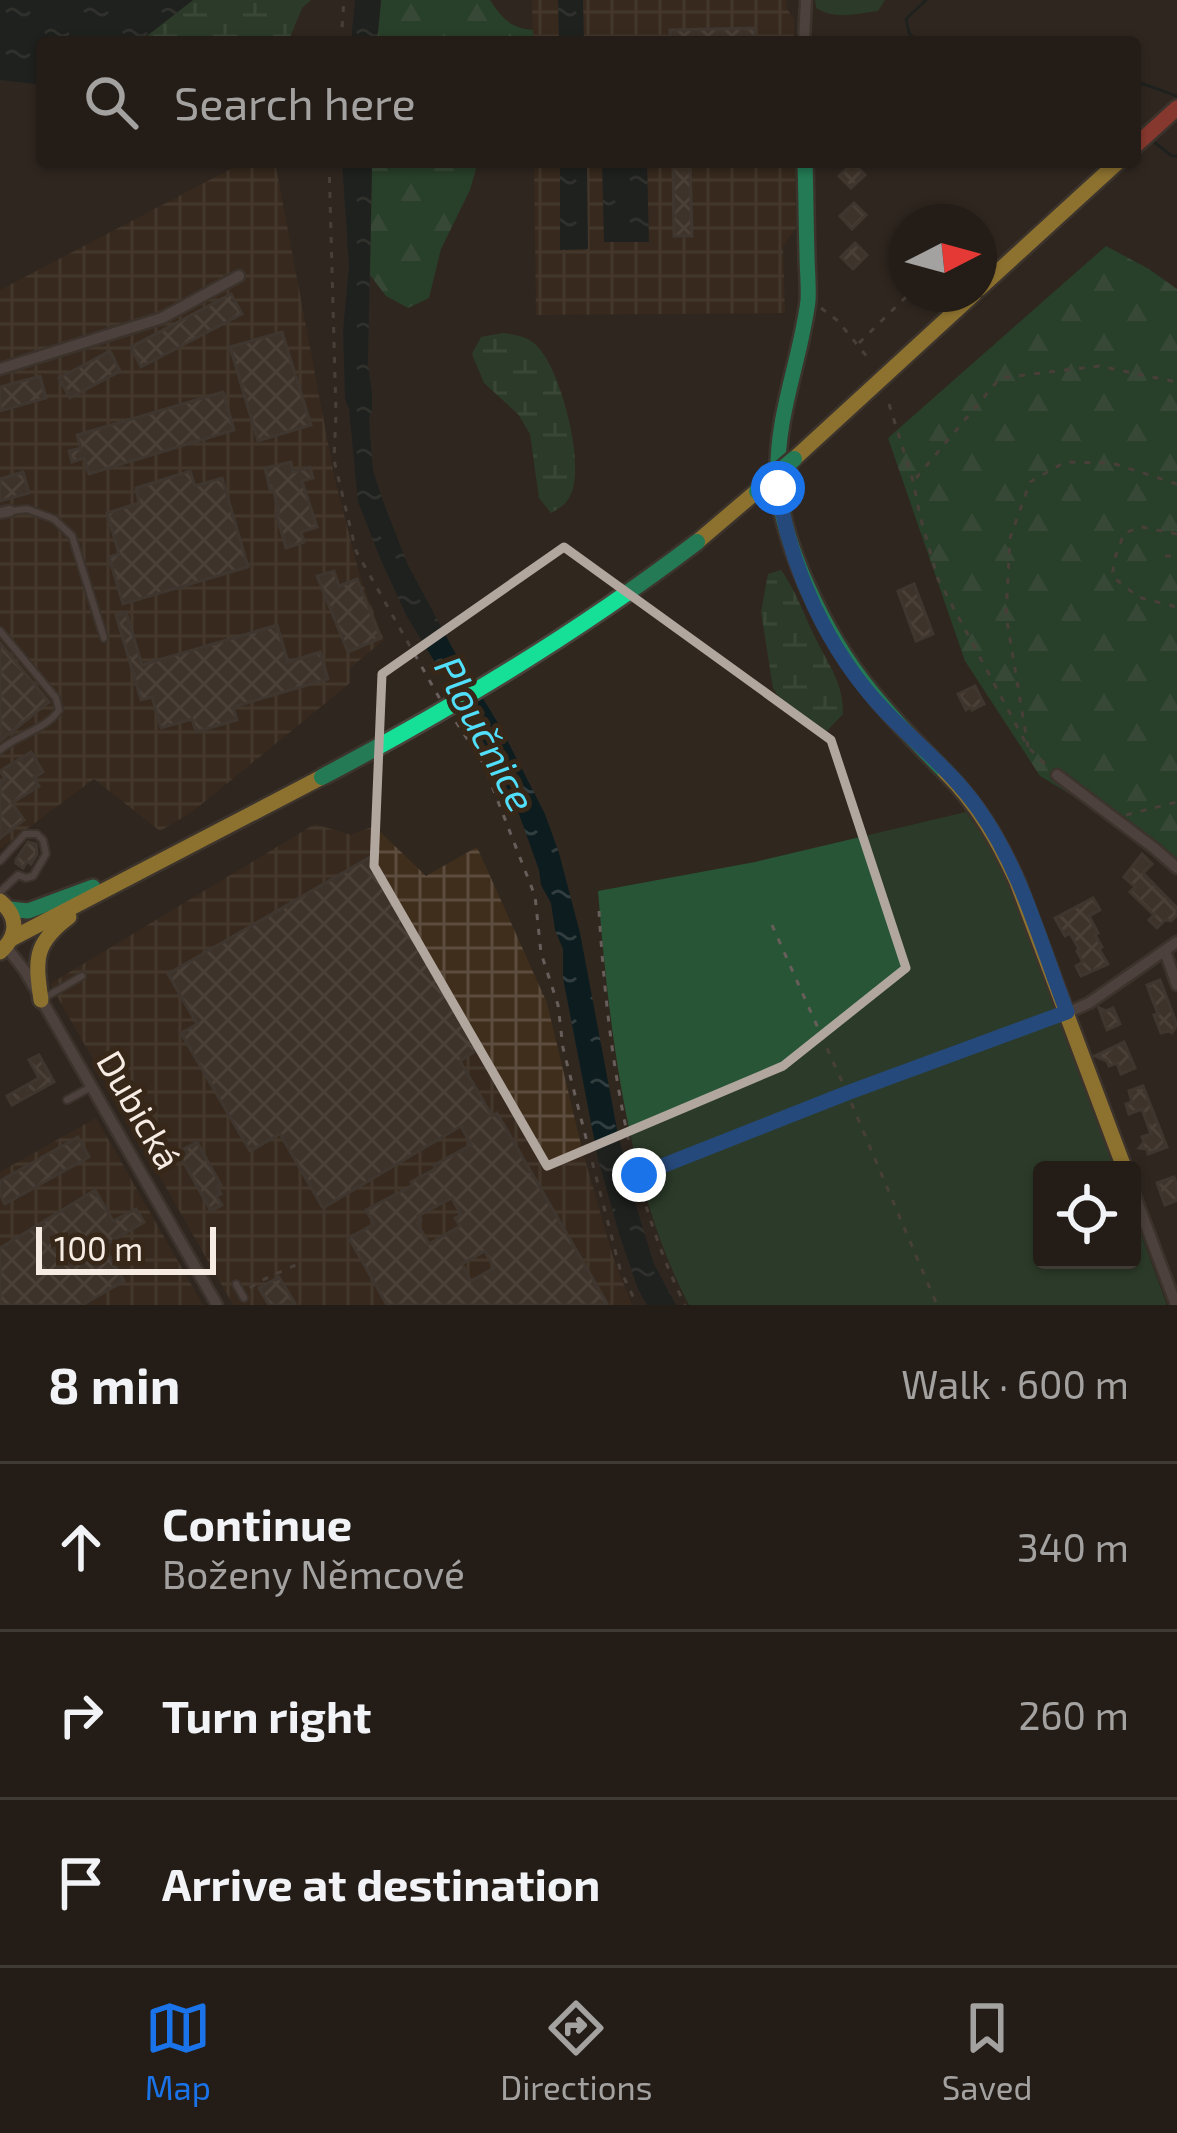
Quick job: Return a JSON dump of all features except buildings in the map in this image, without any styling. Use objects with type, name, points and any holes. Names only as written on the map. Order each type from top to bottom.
[{"type":"main road","points":[[1141,141],[1177,108]]},
{"type":"main road","points":[[805,168],[808,299],[778,449],[778,488],[794,556],[812,598],[860,681],[970,797],[998,839],[1123,1161]]},
{"type":"main road","points":[[997,273],[1111,168]]},
{"type":"main road","points":[[7,946],[34,924],[487,687],[578,630],[697,542],[954,312]]},
{"type":"main road","points":[[3,901],[22,912],[33,910],[128,875]]},
{"type":"main road","points":[[41,1000],[35,963],[46,934],[128,875]]},
{"type":"main road","points":[[3,901],[15,920],[7,946]]},
{"type":"street","points":[[804,36],[806,0]]},
{"type":"street","points":[[0,369],[162,318],[239,276]]},
{"type":"street","points":[[1057,776],[1177,868]]},
{"type":"street","points":[[1067,1012],[1089,1004],[1177,942]]},
{"type":"street","name":"Dubická","points":[[7,946],[217,1305]]},
{"type":"street","points":[[1165,951],[1177,985]]},
{"type":"street","points":[[1141,1211],[1176,1305]]},
{"type":"lane","points":[[5,512],[27,509],[54,519],[72,536],[104,638]]},
{"type":"lane","points":[[0,631],[56,698],[59,710],[53,720],[0,750]]},
{"type":"lane","points":[[0,861],[25,834],[43,839],[46,854],[33,875],[18,875],[3,901]]},
{"type":"lane","points":[[41,1000],[82,976]]},
{"type":"lane","points":[[67,1100],[91,1087]]},
{"type":"lane","points":[[236,1284],[244,1296]]},
{"type":"path","points":[[341,36],[344,0]]},
{"type":"path","points":[[329,168],[334,460],[356,551],[427,680],[483,763],[505,814],[535,896],[542,953],[558,1005],[568,1070],[620,1269],[637,1305]]},
{"type":"path","points":[[808,299],[838,321],[868,358]]},
{"type":"path","points":[[858,344],[891,312]]},
{"type":"path","points":[[913,481],[1000,379],[1099,366],[1177,382]]},
{"type":"path","points":[[889,404],[938,579],[1028,747],[1057,776]]},
{"type":"path","points":[[1028,747],[1006,615],[1010,538],[1030,482],[1065,462],[1089,462],[1112,463],[1177,484]]},
{"type":"path","points":[[1177,534],[1142,527],[1124,533],[1112,576],[1138,597],[1177,607]]},
{"type":"path","points":[[1165,556],[1177,556]]},
{"type":"path","points":[[1114,818],[1177,802]]},
{"type":"path","points":[[598,911],[617,1081],[648,1213],[685,1305]]},
{"type":"path","points":[[772,925],[937,1305]]},
{"type":"path","points":[[639,1175],[1067,1012]]},
{"type":"path","points":[[244,1296],[271,1274],[302,1262]]},
{"type":"highlighted area","points":[[564,547],[831,740],[906,968],[783,1066],[547,1166],[374,866],[382,674]]},
{"type":"shaded area","points":[[532,0],[786,0],[794,19],[794,36],[533,36]]},
{"type":"shaded area","points":[[233,168],[276,168],[335,480],[360,576],[384,640],[350,668],[350,683],[192,812],[160,831],[94,779],[0,849],[0,290]]},
{"type":"shaded area","points":[[534,168],[795,168],[796,228],[783,246],[785,313],[536,315]]},
{"type":"shaded area","points":[[315,824],[351,835],[374,826],[426,876],[477,847],[547,1003],[582,1149],[632,1305],[233,1305],[50,984]]},
{"type":"shaded area","points":[[96,1118],[203,1305],[0,1305],[0,1172]]},
{"type":"green space","points":[[193,0],[311,0],[302,8],[290,36],[147,36]]},
{"type":"green space","points":[[381,0],[490,0],[507,21],[533,30],[533,36],[378,36]]},
{"type":"green space","points":[[815,0],[885,0],[878,11],[846,15],[816,8]]},
{"type":"green space","points":[[372,168],[476,168],[441,249],[429,298],[408,308],[386,296],[370,275]]},
{"type":"green space","points":[[1106,246],[1177,289],[1177,868],[1162,849],[1040,776],[965,661],[888,438]]},
{"type":"green space","points":[[503,333],[526,338],[538,347],[555,376],[568,418],[575,480],[567,500],[551,513],[539,498],[530,434],[518,414],[484,383],[472,354],[481,337]]},
{"type":"green space","points":[[781,570],[841,693],[843,714],[822,736],[785,707],[773,688],[761,612],[768,574]]},
{"type":"green space","points":[[966,812],[1005,868],[1114,1161],[1033,1161],[1033,1269],[1141,1269],[1141,1234],[1167,1305],[689,1305],[667,1258],[635,1156],[615,1049],[598,891],[755,862]]},
{"type":"water","points":[[0,0],[193,0],[147,36],[36,36],[36,84],[0,80]]},
{"type":"water","points":[[355,0],[381,0],[378,36],[352,36]]},
{"type":"water","points":[[558,0],[583,0],[584,36],[559,36]]},
{"type":"water","name":"Ploučnice","points":[[342,168],[372,168],[368,364],[373,470],[408,565],[545,814],[580,933],[633,1196],[654,1264],[676,1305],[647,1305],[619,1234],[598,1159],[563,978],[563,949],[519,814],[452,684],[406,615],[358,502],[345,399],[343,330],[349,266]]},
{"type":"water","points":[[560,168],[587,168],[588,249],[560,250]]},
{"type":"water","points":[[602,168],[647,168],[649,242],[604,242]]},
{"type":"waterway","points":[[912,36],[906,19],[926,0]]},
{"type":"waterway","points":[[1141,83],[1177,96]]},
{"type":"waterway","points":[[1154,142],[1177,156]]},
{"type":"traffic: fast","points":[[805,168],[808,301],[780,435],[778,482],[783,517],[815,603],[845,656],[880,703],[945,772]]},
{"type":"traffic: fast","points":[[757,491],[794,459]]},
{"type":"traffic: fast","points":[[322,777],[514,667],[697,542]]},
{"type":"traffic: fast","points":[[10,909],[28,911],[93,887]]},
{"type":"traffic: slow","points":[[997,273],[1111,168]]},
{"type":"traffic: slow","points":[[794,459],[954,312]]},
{"type":"traffic: slow","points":[[697,542],[757,491]]},
{"type":"traffic: slow","points":[[945,772],[986,824],[1017,882],[1122,1161]]},
{"type":"traffic: slow","points":[[13,938],[322,777]]},
{"type":"traffic: slow","points":[[0,901],[11,913],[14,926],[0,952]]},
{"type":"traffic: slow","points":[[41,1000],[38,973],[43,944],[69,917]]},
{"type":"traffic: jam","points":[[1141,141],[1177,108]]},
{"type":"route","points":[[639,1175],[1067,1012],[998,839],[970,797],[882,708],[838,647],[799,568],[778,488]]}]
